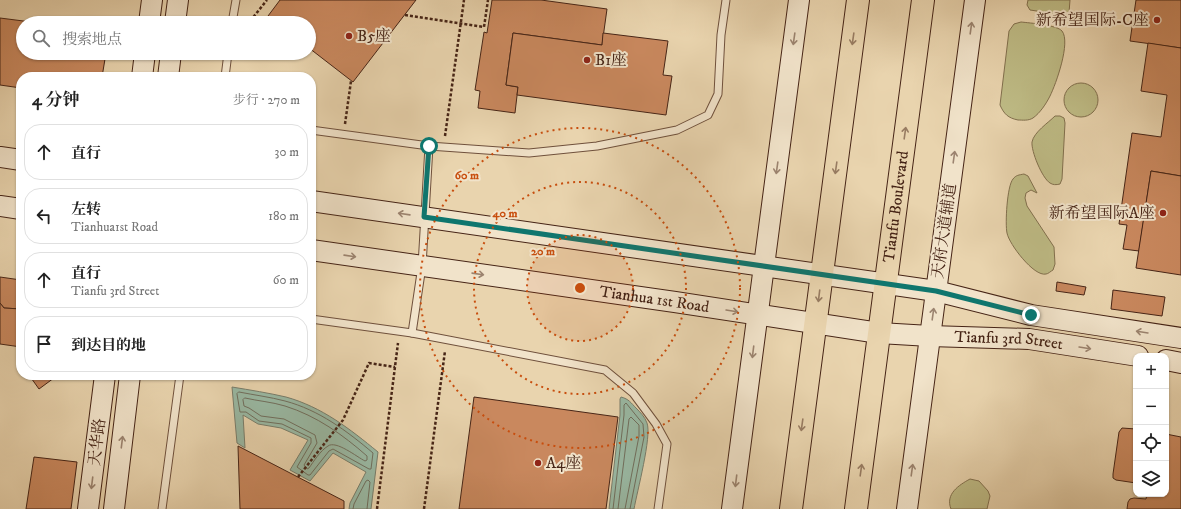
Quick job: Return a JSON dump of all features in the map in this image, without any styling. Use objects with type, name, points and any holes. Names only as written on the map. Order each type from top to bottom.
[{"type":"main road","points":[[791,509],[858,0]]},
{"type":"main road","name":"Tianfu Boulevard","points":[[856,509],[923,0]]},
{"type":"street","points":[[150,16],[152,0]]},
{"type":"street","points":[[176,16],[178,0]]},
{"type":"street","points":[[732,509],[799,0]]},
{"type":"street","name":"天府大道辅道","points":[[907,509],[975,0]]},
{"type":"street","points":[[143,72],[144,60]]},
{"type":"street","points":[[169,72],[170,60]]},
{"type":"street","points":[[0,157],[16,159]]},
{"type":"street","name":"Tianfu 3rd Street","points":[[316,202],[886,283],[936,291],[1031,315],[1181,338]]},
{"type":"street","points":[[0,206],[16,208]]},
{"type":"street","name":"Tianhua 1st Road","points":[[316,251],[879,333]]},
{"type":"street","name":"Tianfu 3rd Street","points":[[879,333],[1030,340],[1133,355]]},
{"type":"street","points":[[1169,361],[1181,363]]},
{"type":"street","name":"天华路","points":[[88,509],[104,380]]},
{"type":"street","name":"天华路","points":[[114,509],[129,380]]},
{"type":"lane","points":[[234,16],[236,0]]},
{"type":"lane","points":[[316,131],[429,146],[528,153],[597,146],[677,130],[708,115],[718,94],[726,0]]},
{"type":"lane","points":[[226,72],[227,60]]},
{"type":"lane","points":[[412,333],[422,266],[429,146]]},
{"type":"lane","points":[[316,320],[412,333],[605,370],[633,394],[656,424],[666,444],[658,509]]},
{"type":"lane","points":[[162,509],[179,380]]},
{"type":"path","points":[[254,16],[267,0]]},
{"type":"path","points":[[444,147],[464,0]]},
{"type":"path","points":[[405,15],[484,27],[488,0]]},
{"type":"path","points":[[346,113],[351,81]]},
{"type":"path","points":[[377,509],[400,331]]},
{"type":"path","points":[[424,509],[446,340]]},
{"type":"path","points":[[298,477],[343,420],[369,363],[395,367]]},
{"type":"shaded area","points":[[1028,0],[1070,0],[1069,13],[1064,15],[1030,10],[1027,5]]},
{"type":"shaded area","points":[[1021,22],[1055,27],[1059,29],[1062,31],[1064,36],[1065,44],[1062,63],[1050,96],[1038,114],[1029,120],[1018,120],[1009,117],[1000,105],[1009,31],[1014,24]]},
{"type":"shaded area","points":[[1081,83],[1093,88],[1098,100],[1093,112],[1081,117],[1069,112],[1064,100],[1069,88]]},
{"type":"shaded area","points":[[1055,116],[1064,118],[1065,123],[1062,179],[1060,184],[1056,185],[1051,184],[1044,176],[1033,152],[1032,146],[1033,138],[1038,131]]},
{"type":"shaded area","points":[[1024,174],[1028,176],[1037,193],[1031,190],[1026,193],[1025,198],[1027,206],[1054,247],[1055,264],[1053,270],[1047,274],[1041,274],[1023,259],[1012,244],[1007,233],[1006,222],[1009,189],[1015,177]]},
{"type":"shaded area","points":[[970,479],[979,481],[988,491],[990,496],[987,509],[951,509],[951,494]]},
{"type":"water","points":[[232,387],[286,397],[299,401],[324,413],[346,427],[378,452],[371,509],[349,509],[350,503],[366,472],[333,453],[310,481],[290,470],[308,440],[281,428],[258,424],[243,415],[245,448],[237,443]]},
{"type":"water","points":[[621,397],[630,401],[642,415],[647,423],[648,430],[644,464],[634,509],[609,509]]},
{"type":"building","name":"B5座","points":[[280,0],[416,0],[353,82],[316,53],[316,16],[268,16]]},
{"type":"building","points":[[492,0],[541,0],[607,9],[602,45],[513,33],[506,85],[518,87],[515,113],[478,108],[480,91],[475,90],[484,32],[487,33]]},
{"type":"building","name":"新希望国际-C座","points":[[1136,0],[1181,0],[1181,48],[1130,41]]},
{"type":"building","points":[[0,18],[16,20],[16,60],[105,60],[103,72],[16,72],[16,87],[0,85]]},
{"type":"building","name":"B1座","points":[[513,33],[602,45],[603,33],[668,41],[663,75],[672,76],[666,115],[517,95],[518,87],[506,85]]},
{"type":"building","points":[[1148,43],[1181,48],[1181,176],[1151,171],[1139,251],[1123,249],[1127,225],[1119,224],[1132,133],[1161,137],[1167,95],[1141,91]]},
{"type":"building","name":"新希望国际A座","points":[[1151,171],[1181,176],[1181,275],[1136,268]]},
{"type":"building","points":[[0,277],[16,279],[16,309],[4,308],[0,303]]},
{"type":"building","points":[[1057,282],[1086,287],[1084,295],[1056,291]]},
{"type":"building","points":[[1113,290],[1165,297],[1162,316],[1111,309]]},
{"type":"building","points":[[0,303],[4,308],[16,309],[16,346],[0,344]]},
{"type":"building","points":[[33,380],[51,380],[39,389]]},
{"type":"building","name":"A4座","points":[[474,397],[618,417],[606,509],[459,509]]},
{"type":"building","points":[[1122,428],[1133,429],[1133,483],[1116,480],[1113,478],[1119,432]]},
{"type":"building","points":[[1169,435],[1181,437],[1181,509],[1127,509],[1130,499],[1146,499],[1146,497],[1169,497]]},
{"type":"building","points":[[238,446],[344,501],[344,509],[240,509]]},
{"type":"building","points":[[34,457],[77,462],[71,509],[26,509]]},
{"type":"place","name":"新希望国际-C座","points":[[1157,20]]},
{"type":"place","name":"B5座","points":[[349,36]]},
{"type":"place","name":"B1座","points":[[587,60]]},
{"type":"place","name":"新希望国际A座","points":[[1163,213]]},
{"type":"place","name":"A4座","points":[[538,463]]},
{"type":"route","points":[[429,146],[424,217],[936,291],[1031,315]]}]
